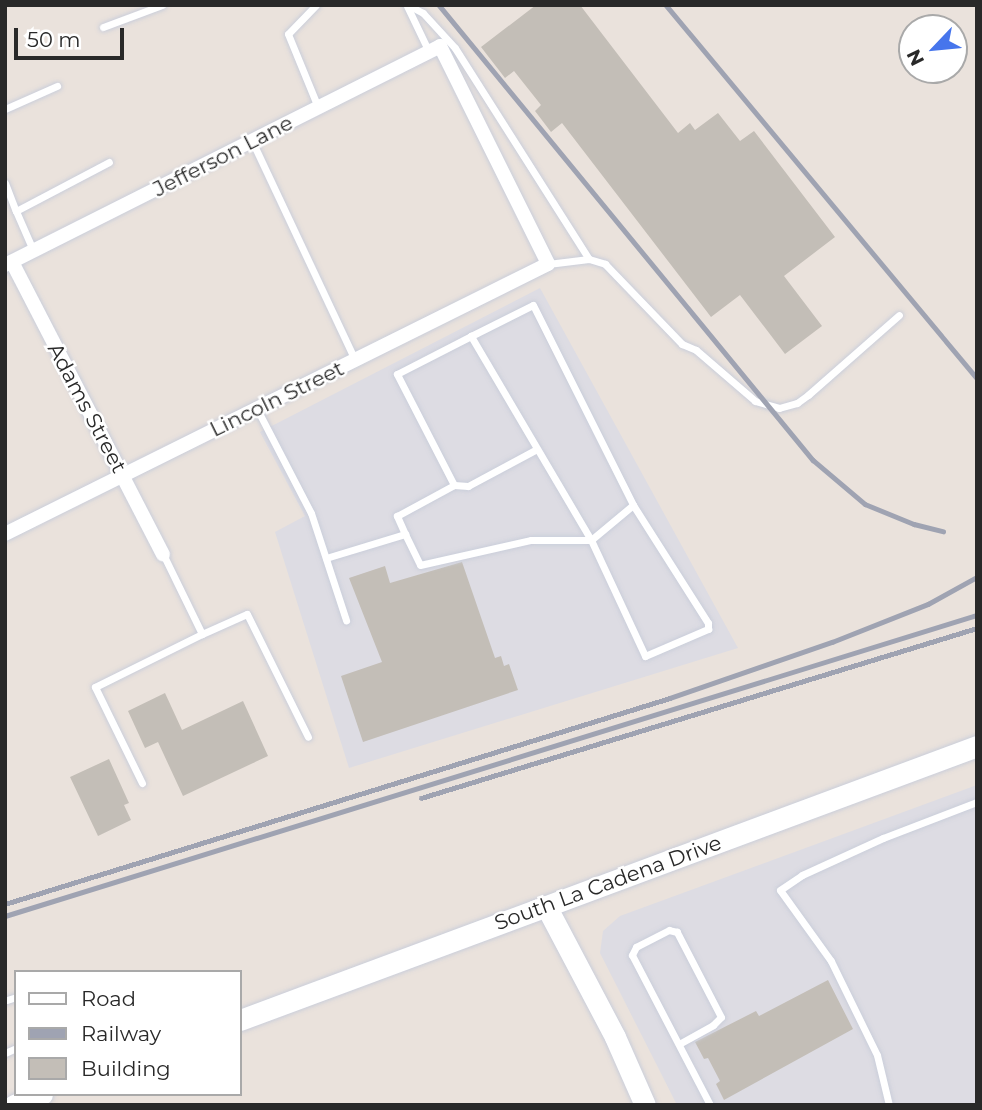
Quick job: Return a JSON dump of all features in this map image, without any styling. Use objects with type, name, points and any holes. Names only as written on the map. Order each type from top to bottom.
[{"type":"main road","name":"South La Cadena Drive","points":[[242,1019],[977,746]]},
{"type":"main road","points":[[546,906],[615,1037],[645,1105]]},
{"type":"main road","points":[[14,1105],[37,1096]]},
{"type":"street","name":"Jefferson Lane","points":[[9,264],[434,49]]},
{"type":"street","points":[[434,49],[548,264]]},
{"type":"street","name":"Adams Street","points":[[9,264],[122,476],[132,489],[163,554]]},
{"type":"street","name":"Lincoln Street","points":[[5,534],[548,264]]},
{"type":"lane","points":[[103,27],[162,5]]},
{"type":"lane","points":[[316,5],[288,34],[318,108]]},
{"type":"lane","points":[[407,5],[434,49]]},
{"type":"lane","points":[[407,5],[423,13],[455,48],[589,259]]},
{"type":"lane","points":[[5,109],[57,86]]},
{"type":"lane","points":[[252,141],[355,359]]},
{"type":"lane","points":[[16,211],[109,162]]},
{"type":"lane","points":[[5,183],[34,251]]},
{"type":"lane","points":[[548,264],[589,259],[605,264],[682,344],[696,350],[755,401],[779,408],[797,403],[808,395],[898,314]]},
{"type":"lane","points":[[454,485],[397,374],[533,305],[633,505],[708,623],[708,629],[645,656],[591,540],[471,337]]},
{"type":"lane","points":[[256,409],[311,513],[346,620]]},
{"type":"lane","points":[[537,449],[468,486],[454,485],[397,516],[420,565],[531,540],[591,540],[633,505]]},
{"type":"lane","points":[[326,558],[405,534]]},
{"type":"lane","points":[[163,554],[202,634]]},
{"type":"lane","points":[[142,783],[95,687],[247,614],[308,737]]},
{"type":"lane","points":[[889,1105],[877,1055],[831,961],[780,890],[802,875],[883,838],[977,802]]},
{"type":"lane","points":[[679,1044],[713,1026],[721,1017],[677,932],[669,930],[636,947],[632,955],[710,1105]]},
{"type":"shaded area","points":[[540,288],[738,648],[349,768],[275,532],[305,516],[260,432]]},
{"type":"shaded area","points":[[977,785],[977,1105],[677,1105],[600,953],[603,931],[620,916]]},
{"type":"building","points":[[536,5],[580,5],[678,133],[690,123],[695,130],[718,113],[740,141],[754,131],[835,237],[784,276],[822,326],[785,354],[740,295],[711,317],[562,123],[551,132],[535,111],[541,105],[514,71],[505,78],[481,47]]},
{"type":"building","points":[[462,562],[495,658],[501,656],[504,666],[509,664],[518,690],[363,742],[341,676],[382,662],[349,578],[385,566],[390,583]]},
{"type":"building","points":[[165,693],[182,730],[243,701],[268,756],[183,796],[158,742],[145,748],[128,711]]},
{"type":"building","points":[[109,759],[129,803],[124,805],[131,820],[98,836],[70,777]]},
{"type":"building","points":[[828,980],[853,1029],[724,1100],[716,1084],[720,1081],[708,1058],[704,1059],[695,1042],[756,1011],[759,1016]]},
{"type":"railway","points":[[439,5],[813,460],[865,504],[914,524],[943,531]]},
{"type":"railway","points":[[666,5],[977,378]]},
{"type":"railway","points":[[5,904],[670,698],[832,642],[928,604],[977,577]]},
{"type":"railway","points":[[5,916],[977,615]]},
{"type":"railway","points":[[421,798],[977,628]]}]
